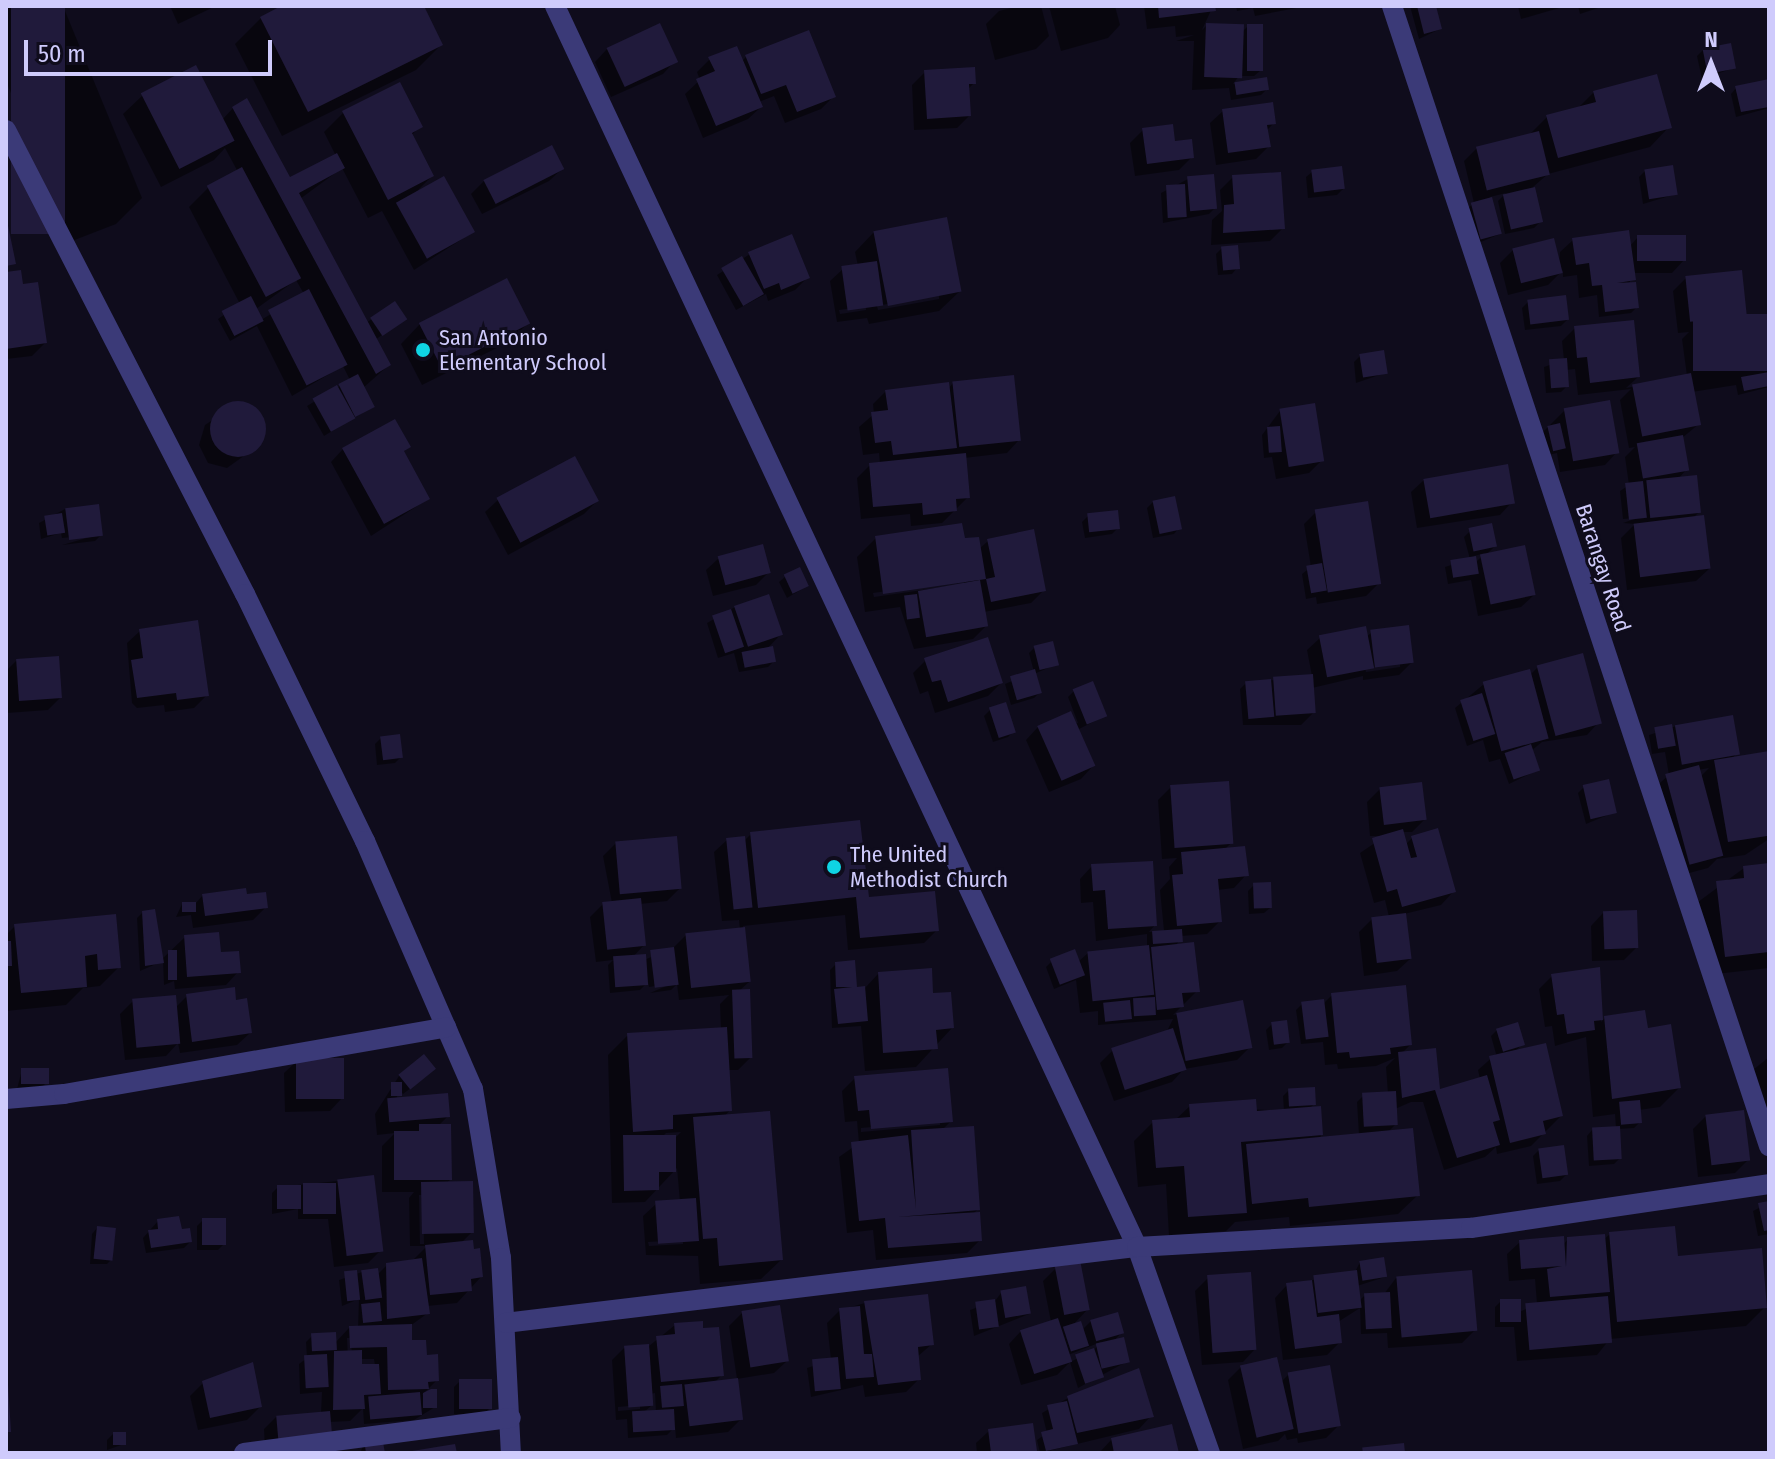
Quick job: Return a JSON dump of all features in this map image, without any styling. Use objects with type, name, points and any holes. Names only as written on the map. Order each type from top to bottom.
[{"type":"street","points":[[555,6],[1137,1247],[1210,1453]]},
{"type":"street","name":"Barangay Road","points":[[1392,6],[1769,1146]]},
{"type":"street","points":[[6,130],[245,594],[371,854],[473,1089],[483,1133],[505,1323],[511,1453]]},
{"type":"street","points":[[6,1099],[64,1094],[446,1027]]},
{"type":"street","points":[[505,1323],[1137,1247],[1471,1228],[1769,1184]]},
{"type":"street","points":[[244,1453],[511,1418]]},
{"type":"building","points":[[11,6],[65,6],[65,234],[11,234]]},
{"type":"building","points":[[281,6],[424,6],[443,45],[308,112],[260,17]]},
{"type":"building","points":[[1158,6],[1215,6],[1216,11],[1159,18]]},
{"type":"building","points":[[1417,6],[1436,6],[1442,29],[1424,34]]},
{"type":"building","points":[[660,23],[678,62],[625,87],[607,48]]},
{"type":"building","points":[[1206,23],[1244,24],[1242,78],[1204,77]]},
{"type":"building","points":[[1247,24],[1263,24],[1263,71],[1247,71]]},
{"type":"building","points":[[809,30],[836,97],[797,112],[786,85],[761,94],[745,55]]},
{"type":"building","points":[[1731,43],[1736,69],[1707,74],[1703,49]]},
{"type":"building","points":[[737,46],[763,107],[716,126],[696,79],[715,71],[708,57]]},
{"type":"building","points":[[196,65],[235,141],[179,169],[141,93]]},
{"type":"building","points":[[975,67],[976,84],[969,84],[971,116],[927,119],[924,70]]},
{"type":"building","points":[[1657,74],[1672,128],[1558,158],[1546,115],[1596,102],[1593,91]]},
{"type":"building","points":[[1267,77],[1269,90],[1236,95],[1234,82]]},
{"type":"building","points":[[1769,79],[1769,107],[1741,112],[1735,86]]},
{"type":"building","points":[[400,82],[423,127],[412,133],[434,176],[388,200],[342,111]]},
{"type":"building","points":[[247,98],[290,177],[337,153],[345,168],[299,193],[391,365],[376,374],[232,107]]},
{"type":"building","points":[[1273,102],[1276,124],[1267,125],[1271,147],[1228,153],[1222,109]]},
{"type":"building","points":[[1173,124],[1175,141],[1192,139],[1194,158],[1147,164],[1142,128]]},
{"type":"building","points":[[1539,131],[1550,175],[1487,190],[1476,147]]},
{"type":"building","points":[[552,145],[564,169],[496,204],[483,180]]},
{"type":"building","points":[[1673,165],[1678,195],[1649,199],[1644,170]]},
{"type":"building","points":[[1342,166],[1345,189],[1314,193],[1311,170]]},
{"type":"building","points":[[242,167],[301,278],[266,297],[207,186]]},
{"type":"building","points":[[1281,172],[1285,229],[1223,233],[1224,205],[1234,204],[1232,175]]},
{"type":"building","points":[[1214,174],[1217,209],[1190,211],[1187,176]]},
{"type":"building","points":[[444,176],[475,232],[427,259],[396,203]]},
{"type":"building","points":[[1185,184],[1187,217],[1168,218],[1166,185]]},
{"type":"building","points":[[1535,187],[1543,222],[1511,230],[1503,194]]},
{"type":"building","points":[[1492,197],[1502,234],[1481,239],[1471,203]]},
{"type":"building","points":[[6,216],[16,264],[6,266]]},
{"type":"building","points":[[947,217],[962,292],[888,306],[873,231]]},
{"type":"building","points":[[1629,230],[1636,280],[1617,283],[1636,282],[1639,308],[1605,312],[1602,285],[1592,286],[1589,263],[1576,265],[1572,238]]},
{"type":"building","points":[[792,234],[810,278],[781,290],[779,283],[764,289],[748,252]]},
{"type":"building","points":[[1637,235],[1686,235],[1686,261],[1637,261]]},
{"type":"building","points":[[1554,238],[1563,273],[1521,283],[1512,248]]},
{"type":"building","points":[[1238,245],[1240,269],[1223,270],[1221,246]]},
{"type":"building","points":[[742,256],[764,294],[743,306],[721,268]]},
{"type":"building","points":[[877,261],[883,306],[848,311],[841,266]]},
{"type":"building","points":[[21,270],[23,284],[38,282],[47,343],[6,349],[6,272]]},
{"type":"building","points":[[1742,270],[1747,316],[1690,322],[1685,276]]},
{"type":"building","points":[[507,278],[530,323],[442,368],[419,323]]},
{"type":"building","points":[[309,289],[348,365],[307,386],[268,310]]},
{"type":"building","points":[[1566,295],[1569,320],[1530,325],[1527,300]]},
{"type":"building","points":[[251,296],[264,321],[234,336],[222,311]]},
{"type":"building","points":[[395,301],[407,319],[382,336],[370,318]]},
{"type":"building","points":[[1693,314],[1769,314],[1769,371],[1693,371]]},
{"type":"building","points":[[1634,320],[1640,377],[1590,383],[1587,357],[1577,358],[1574,326]]},
{"type":"building","points":[[1384,350],[1388,374],[1363,378],[1359,354]]},
{"type":"building","points":[[1567,358],[1569,387],[1551,388],[1549,359]]},
{"type":"building","points":[[1769,372],[1769,386],[1744,391],[1741,377]]},
{"type":"building","points":[[1691,373],[1701,425],[1642,436],[1632,384]]},
{"type":"building","points":[[358,374],[375,407],[355,417],[338,384]]},
{"type":"building","points":[[1014,375],[1021,441],[959,447],[952,381]]},
{"type":"building","points":[[949,382],[957,448],[893,455],[891,441],[875,443],[871,412],[888,410],[885,390]]},
{"type":"building","points":[[337,385],[355,418],[331,432],[313,399]]},
{"type":"building","points":[[1610,400],[1619,453],[1573,461],[1564,408]]},
{"type":"building","points":[[238,401],[258,409],[266,429],[258,449],[238,457],[218,449],[210,429],[218,409]]},
{"type":"building","points":[[1315,403],[1324,461],[1289,467],[1279,409]]},
{"type":"building","points":[[395,419],[411,447],[404,451],[430,499],[384,524],[342,448]]},
{"type":"building","points":[[1560,423],[1566,448],[1553,451],[1547,426]]},
{"type":"building","points":[[1280,426],[1282,452],[1269,453],[1267,427]]},
{"type":"building","points":[[1683,435],[1689,470],[1643,479],[1637,443]]},
{"type":"building","points":[[966,453],[970,498],[956,499],[957,511],[923,515],[922,503],[873,507],[869,463]]},
{"type":"building","points":[[575,456],[599,501],[520,543],[496,498]]},
{"type":"building","points":[[1508,464],[1515,503],[1430,518],[1423,479]]},
{"type":"building","points":[[1697,475],[1701,513],[1650,518],[1646,480]]},
{"type":"building","points":[[1643,481],[1647,518],[1629,520],[1625,483]]},
{"type":"building","points":[[1175,496],[1182,529],[1160,534],[1153,501]]},
{"type":"building","points":[[1368,501],[1381,584],[1328,592],[1315,509]]},
{"type":"building","points":[[99,504],[103,536],[69,540],[65,508]]},
{"type":"building","points":[[1118,510],[1120,529],[1089,532],[1087,513]]},
{"type":"building","points":[[62,513],[65,533],[47,536],[44,516]]},
{"type":"building","points":[[1704,515],[1711,569],[1640,577],[1634,524]]},
{"type":"building","points":[[962,523],[965,538],[979,537],[986,579],[883,594],[875,536]]},
{"type":"building","points":[[1492,523],[1497,546],[1474,551],[1469,528]]},
{"type":"building","points":[[1034,529],[1046,591],[991,602],[986,579],[995,577],[987,539]]},
{"type":"building","points":[[763,544],[771,573],[725,585],[718,556]]},
{"type":"building","points":[[1525,545],[1536,595],[1491,604],[1480,555]]},
{"type":"building","points":[[1476,556],[1479,574],[1453,578],[1450,560]]},
{"type":"building","points":[[1322,563],[1327,591],[1311,593],[1306,566]]},
{"type":"building","points":[[800,567],[809,586],[793,594],[784,575]]},
{"type":"building","points":[[980,580],[988,626],[926,637],[918,591]]},
{"type":"building","points":[[769,594],[783,635],[748,647],[734,606]]},
{"type":"building","points":[[917,594],[920,618],[907,619],[904,596]]},
{"type":"building","points":[[731,609],[744,647],[725,653],[712,616]]},
{"type":"building","points":[[198,620],[209,696],[177,700],[176,693],[137,698],[131,660],[143,658],[139,629]]},
{"type":"building","points":[[1409,625],[1414,663],[1375,667],[1370,630]]},
{"type":"building","points":[[1366,626],[1374,668],[1327,677],[1319,635]]},
{"type":"building","points":[[988,637],[1003,683],[948,702],[941,680],[932,682],[924,658]]},
{"type":"building","points":[[1053,641],[1059,665],[1040,670],[1034,646]]},
{"type":"building","points":[[773,646],[776,662],[745,668],[742,652]]},
{"type":"building","points":[[1583,653],[1602,724],[1556,736],[1537,665]]},
{"type":"building","points":[[59,656],[62,698],[19,701],[16,659]]},
{"type":"building","points":[[1035,669],[1042,693],[1017,700],[1010,676]]},
{"type":"building","points":[[1530,669],[1549,739],[1501,751],[1483,682]]},
{"type":"building","points":[[1313,674],[1316,713],[1276,716],[1273,677]]},
{"type":"building","points":[[1271,679],[1274,717],[1248,719],[1245,681]]},
{"type":"building","points":[[1093,681],[1107,716],[1087,724],[1073,689]]},
{"type":"building","points":[[1482,693],[1495,734],[1473,741],[1460,700]]},
{"type":"building","points":[[1006,702],[1016,732],[999,738],[989,708]]},
{"type":"building","points":[[1071,711],[1095,766],[1062,781],[1037,726]]},
{"type":"building","points":[[1733,715],[1740,754],[1682,765],[1675,725]]},
{"type":"building","points":[[1672,724],[1676,746],[1658,749],[1654,727]]},
{"type":"building","points":[[400,734],[403,758],[383,760],[380,736]]},
{"type":"building","points":[[1531,744],[1540,770],[1514,780],[1505,753]]},
{"type":"building","points":[[1769,751],[1767,836],[1728,842],[1714,760]]},
{"type":"building","points":[[1699,765],[1723,856],[1690,865],[1665,774]]},
{"type":"building","points":[[1609,779],[1617,813],[1591,819],[1583,785]]},
{"type":"building","points":[[1229,781],[1233,844],[1175,848],[1170,785]]},
{"type":"building","points":[[1422,782],[1427,820],[1384,825],[1379,787]]},
{"type":"building","points":[[860,820],[869,897],[935,891],[939,931],[860,938],[856,897],[758,908],[750,832]]},
{"type":"building","points":[[1438,828],[1456,892],[1402,907],[1397,889],[1387,892],[1372,838],[1403,829],[1411,858],[1417,857],[1411,836]]},
{"type":"building","points":[[677,836],[682,889],[620,894],[615,841]]},
{"type":"building","points":[[745,836],[753,908],[734,910],[726,838]]},
{"type":"building","points":[[1245,846],[1249,876],[1218,879],[1222,922],[1177,926],[1172,875],[1183,874],[1181,852]]},
{"type":"building","points":[[1153,861],[1157,926],[1108,929],[1105,890],[1093,891],[1091,864]]},
{"type":"building","points":[[1769,863],[1769,952],[1725,957],[1716,881],[1744,878],[1743,866]]},
{"type":"building","points":[[1271,882],[1272,908],[1254,909],[1253,883]]},
{"type":"building","points":[[246,888],[247,894],[266,892],[268,908],[205,916],[202,894]]},
{"type":"building","points":[[641,898],[646,946],[607,950],[602,902]]},
{"type":"building","points":[[182,902],[196,902],[196,912],[182,912]]},
{"type":"building","points":[[155,909],[164,963],[145,966],[142,911]]},
{"type":"building","points":[[1637,910],[1638,948],[1604,949],[1603,911]]},
{"type":"building","points":[[1406,913],[1412,959],[1377,963],[1371,917]]},
{"type":"building","points":[[116,914],[121,968],[98,970],[97,954],[85,956],[87,987],[21,993],[14,924]]},
{"type":"building","points":[[745,927],[751,982],[691,988],[685,933]]},
{"type":"building","points":[[1182,929],[1183,942],[1153,944],[1152,931]]},
{"type":"building","points":[[219,932],[221,952],[239,951],[241,973],[187,977],[184,935]]},
{"type":"building","points":[[6,941],[11,941],[12,966],[6,966]]},
{"type":"building","points":[[1194,942],[1200,992],[1182,993],[1184,1007],[1157,1010],[1151,947]]},
{"type":"building","points":[[1149,945],[1154,995],[1093,1001],[1087,951]]},
{"type":"building","points":[[674,947],[679,985],[655,988],[650,950]]},
{"type":"building","points":[[1075,949],[1085,975],[1060,985],[1050,959]]},
{"type":"building","points":[[168,950],[177,950],[177,980],[168,980]]},
{"type":"building","points":[[646,954],[648,985],[615,987],[613,956]]},
{"type":"building","points":[[855,960],[857,987],[865,986],[868,1021],[838,1024],[834,989],[852,987],[836,987],[835,962]]},
{"type":"building","points":[[1600,967],[1603,1020],[1594,1021],[1595,1030],[1567,1034],[1564,1014],[1557,1015],[1551,974]]},
{"type":"building","points":[[932,968],[933,993],[951,992],[954,1028],[936,1030],[938,1049],[883,1053],[878,972]]},
{"type":"building","points":[[1406,985],[1412,1045],[1390,1048],[1391,1054],[1350,1058],[1349,1052],[1337,1053],[1331,993]]},
{"type":"building","points":[[235,987],[236,1000],[247,998],[252,1033],[192,1042],[186,994]]},
{"type":"building","points":[[750,989],[752,1058],[734,1059],[732,990]]},
{"type":"building","points":[[176,995],[180,1044],[136,1048],[132,999]]},
{"type":"building","points":[[1155,997],[1156,1015],[1134,1016],[1133,998]]},
{"type":"building","points":[[1324,999],[1329,1037],[1306,1040],[1301,1002]]},
{"type":"building","points":[[1130,1000],[1132,1019],[1105,1022],[1103,1003]]},
{"type":"building","points":[[1243,1000],[1252,1048],[1186,1061],[1176,1013]]},
{"type":"building","points":[[1645,1010],[1648,1028],[1671,1024],[1681,1088],[1612,1099],[1604,1016]]},
{"type":"building","points":[[1287,1020],[1290,1043],[1274,1045],[1271,1022]]},
{"type":"building","points":[[1518,1022],[1525,1045],[1503,1052],[1496,1029]]},
{"type":"building","points":[[727,1027],[732,1111],[673,1115],[673,1129],[633,1132],[627,1033]]},
{"type":"building","points":[[1173,1028],[1187,1070],[1125,1090],[1111,1048]]},
{"type":"building","points":[[1546,1043],[1563,1116],[1543,1121],[1546,1134],[1510,1143],[1489,1056]]},
{"type":"building","points":[[1436,1048],[1440,1089],[1487,1075],[1500,1120],[1493,1122],[1500,1145],[1457,1158],[1435,1090],[1402,1098],[1398,1052]]},
{"type":"building","points":[[424,1054],[436,1069],[410,1090],[398,1075]]},
{"type":"building","points":[[296,1058],[344,1058],[344,1099],[296,1099]]},
{"type":"building","points":[[21,1068],[49,1068],[49,1084],[21,1084]]},
{"type":"building","points":[[948,1068],[953,1122],[871,1129],[869,1110],[858,1111],[854,1076]]},
{"type":"building","points":[[391,1082],[402,1082],[402,1096],[391,1096]]},
{"type":"building","points":[[1315,1087],[1316,1105],[1289,1106],[1288,1088]]},
{"type":"building","points":[[1396,1091],[1398,1125],[1364,1127],[1362,1093]]},
{"type":"building","points":[[448,1093],[450,1117],[389,1122],[387,1098]]},
{"type":"building","points":[[1256,1099],[1257,1111],[1321,1106],[1323,1135],[1241,1142],[1247,1213],[1188,1217],[1184,1166],[1156,1168],[1152,1120],[1190,1117],[1189,1104]]},
{"type":"building","points":[[1640,1100],[1642,1123],[1621,1125],[1619,1102]]},
{"type":"building","points":[[1744,1110],[1750,1161],[1712,1165],[1705,1115]]},
{"type":"building","points":[[770,1111],[783,1260],[719,1266],[717,1238],[703,1239],[693,1117]]},
{"type":"building","points":[[419,1124],[451,1124],[452,1180],[394,1180],[394,1131],[419,1131]]},
{"type":"building","points":[[974,1126],[980,1210],[897,1217],[980,1212],[982,1241],[888,1248],[885,1218],[859,1221],[851,1142],[908,1135],[916,1209],[911,1130]]},
{"type":"building","points":[[1620,1126],[1622,1159],[1594,1160],[1592,1127]]},
{"type":"building","points":[[1413,1128],[1420,1196],[1309,1207],[1308,1198],[1252,1204],[1246,1144]]},
{"type":"building","points":[[623,1135],[676,1135],[676,1172],[659,1172],[659,1190],[624,1191]]},
{"type":"building","points":[[1564,1145],[1568,1175],[1542,1178],[1538,1149]]},
{"type":"building","points":[[374,1175],[383,1251],[347,1256],[337,1180]]},
{"type":"building","points":[[473,1181],[474,1233],[422,1234],[421,1182]]},
{"type":"building","points":[[303,1183],[336,1183],[336,1214],[303,1214]]},
{"type":"building","points":[[277,1185],[301,1185],[301,1209],[277,1209]]},
{"type":"building","points":[[696,1198],[699,1241],[658,1244],[655,1201]]},
{"type":"building","points":[[1769,1201],[1769,1230],[1764,1231],[1758,1203]]},
{"type":"building","points":[[179,1216],[182,1229],[190,1228],[192,1242],[151,1248],[148,1230],[158,1229],[157,1219]]},
{"type":"building","points":[[202,1218],[226,1218],[226,1245],[202,1245]]},
{"type":"building","points":[[97,1226],[116,1228],[112,1261],[94,1259]]},
{"type":"building","points":[[1675,1226],[1678,1256],[1762,1248],[1767,1308],[1617,1322],[1609,1232]]},
{"type":"building","points":[[1605,1234],[1610,1292],[1550,1297],[1547,1269],[1562,1266],[1521,1269],[1519,1240],[1564,1236],[1566,1267],[1567,1237]]},
{"type":"building","points":[[473,1240],[474,1249],[480,1248],[483,1277],[471,1279],[472,1291],[430,1295],[425,1245]]},
{"type":"building","points":[[1384,1257],[1387,1277],[1362,1281],[1359,1261]]},
{"type":"building","points":[[422,1258],[430,1314],[387,1319],[386,1263]]},
{"type":"building","points":[[1080,1260],[1090,1310],[1064,1315],[1054,1265]]},
{"type":"building","points":[[378,1268],[382,1298],[365,1300],[361,1270]]},
{"type":"building","points":[[357,1270],[360,1300],[347,1301],[344,1271]]},
{"type":"building","points":[[1357,1270],[1362,1308],[1318,1313],[1313,1275]]},
{"type":"building","points":[[1472,1270],[1477,1331],[1402,1337],[1396,1277]]},
{"type":"building","points":[[1251,1272],[1256,1350],[1213,1353],[1207,1275]]},
{"type":"building","points":[[1312,1280],[1317,1317],[1339,1314],[1342,1343],[1295,1349],[1286,1283]]},
{"type":"building","points":[[1026,1286],[1031,1314],[1005,1318],[1000,1291]]},
{"type":"building","points":[[1390,1292],[1392,1328],[1366,1329],[1364,1293]]},
{"type":"building","points":[[928,1294],[934,1345],[918,1347],[921,1380],[878,1385],[864,1301]]},
{"type":"building","points":[[1608,1296],[1612,1343],[1529,1350],[1525,1303]]},
{"type":"building","points":[[995,1299],[999,1327],[979,1330],[975,1302]]},
{"type":"building","points":[[1500,1299],[1521,1299],[1521,1322],[1500,1322]]},
{"type":"building","points":[[380,1302],[382,1321],[363,1323],[361,1304]]},
{"type":"building","points":[[780,1305],[789,1361],[750,1367],[741,1311]]},
{"type":"building","points":[[860,1306],[864,1354],[872,1354],[874,1377],[846,1379],[839,1308]]},
{"type":"building","points":[[1118,1312],[1124,1333],[1096,1341],[1090,1320]]},
{"type":"building","points":[[1058,1318],[1072,1362],[1034,1374],[1020,1330]]},
{"type":"building","points":[[703,1321],[703,1328],[719,1327],[724,1376],[661,1382],[656,1336],[675,1334],[674,1323]]},
{"type":"building","points":[[1081,1321],[1089,1346],[1071,1352],[1063,1327]]},
{"type":"building","points":[[412,1324],[412,1340],[426,1340],[427,1355],[438,1354],[439,1381],[428,1382],[429,1389],[388,1390],[387,1347],[350,1348],[349,1326]]},
{"type":"building","points":[[336,1332],[337,1350],[312,1351],[311,1333]]},
{"type":"building","points":[[1124,1337],[1130,1362],[1102,1369],[1096,1344]]},
{"type":"building","points":[[649,1344],[653,1406],[628,1408],[624,1346]]},
{"type":"building","points":[[1094,1348],[1104,1377],[1085,1384],[1075,1355]]},
{"type":"building","points":[[362,1350],[362,1364],[379,1364],[381,1394],[364,1395],[365,1409],[333,1410],[334,1351]]},
{"type":"building","points":[[327,1354],[329,1387],[306,1388],[304,1355]]},
{"type":"building","points":[[838,1357],[841,1389],[815,1391],[812,1359]]},
{"type":"building","points":[[1277,1357],[1294,1429],[1257,1438],[1240,1366]]},
{"type":"building","points":[[253,1362],[262,1407],[210,1418],[202,1381]]},
{"type":"building","points":[[1330,1365],[1341,1426],[1298,1434],[1288,1372]]},
{"type":"building","points":[[1139,1368],[1154,1417],[1077,1433],[1067,1396]]},
{"type":"building","points":[[738,1378],[743,1420],[690,1426],[684,1385]]},
{"type":"building","points":[[459,1379],[492,1379],[492,1409],[459,1409]]},
{"type":"building","points":[[8,1384],[11,1432],[6,1432]]},
{"type":"building","points":[[682,1384],[684,1406],[662,1408],[660,1386]]},
{"type":"building","points":[[437,1389],[437,1408],[423,1408],[423,1393]]},
{"type":"building","points":[[420,1392],[422,1415],[370,1419],[368,1397]]},
{"type":"building","points":[[1067,1401],[1078,1444],[1046,1451],[1041,1432],[1053,1429],[1047,1405]]},
{"type":"building","points":[[674,1409],[675,1430],[633,1432],[632,1411]]},
{"type":"building","points":[[330,1411],[332,1435],[278,1440],[276,1416]]},
{"type":"building","points":[[1033,1423],[1037,1451],[991,1453],[988,1429]]},
{"type":"building","points":[[1172,1424],[1179,1453],[1114,1453],[1111,1438]]},
{"type":"building","points":[[113,1432],[126,1432],[126,1445],[113,1445]]},
{"type":"building","points":[[382,1437],[385,1453],[366,1453],[364,1440]]},
{"type":"building","points":[[1404,1443],[1405,1453],[1363,1453],[1362,1447]]},
{"type":"building","points":[[455,1444],[457,1453],[412,1453],[412,1451]]},
{"type":"place","name":"San Antonio Elementary School","points":[[423,350]]},
{"type":"place","name":"The United Methodist Church","points":[[834,867]]}]
